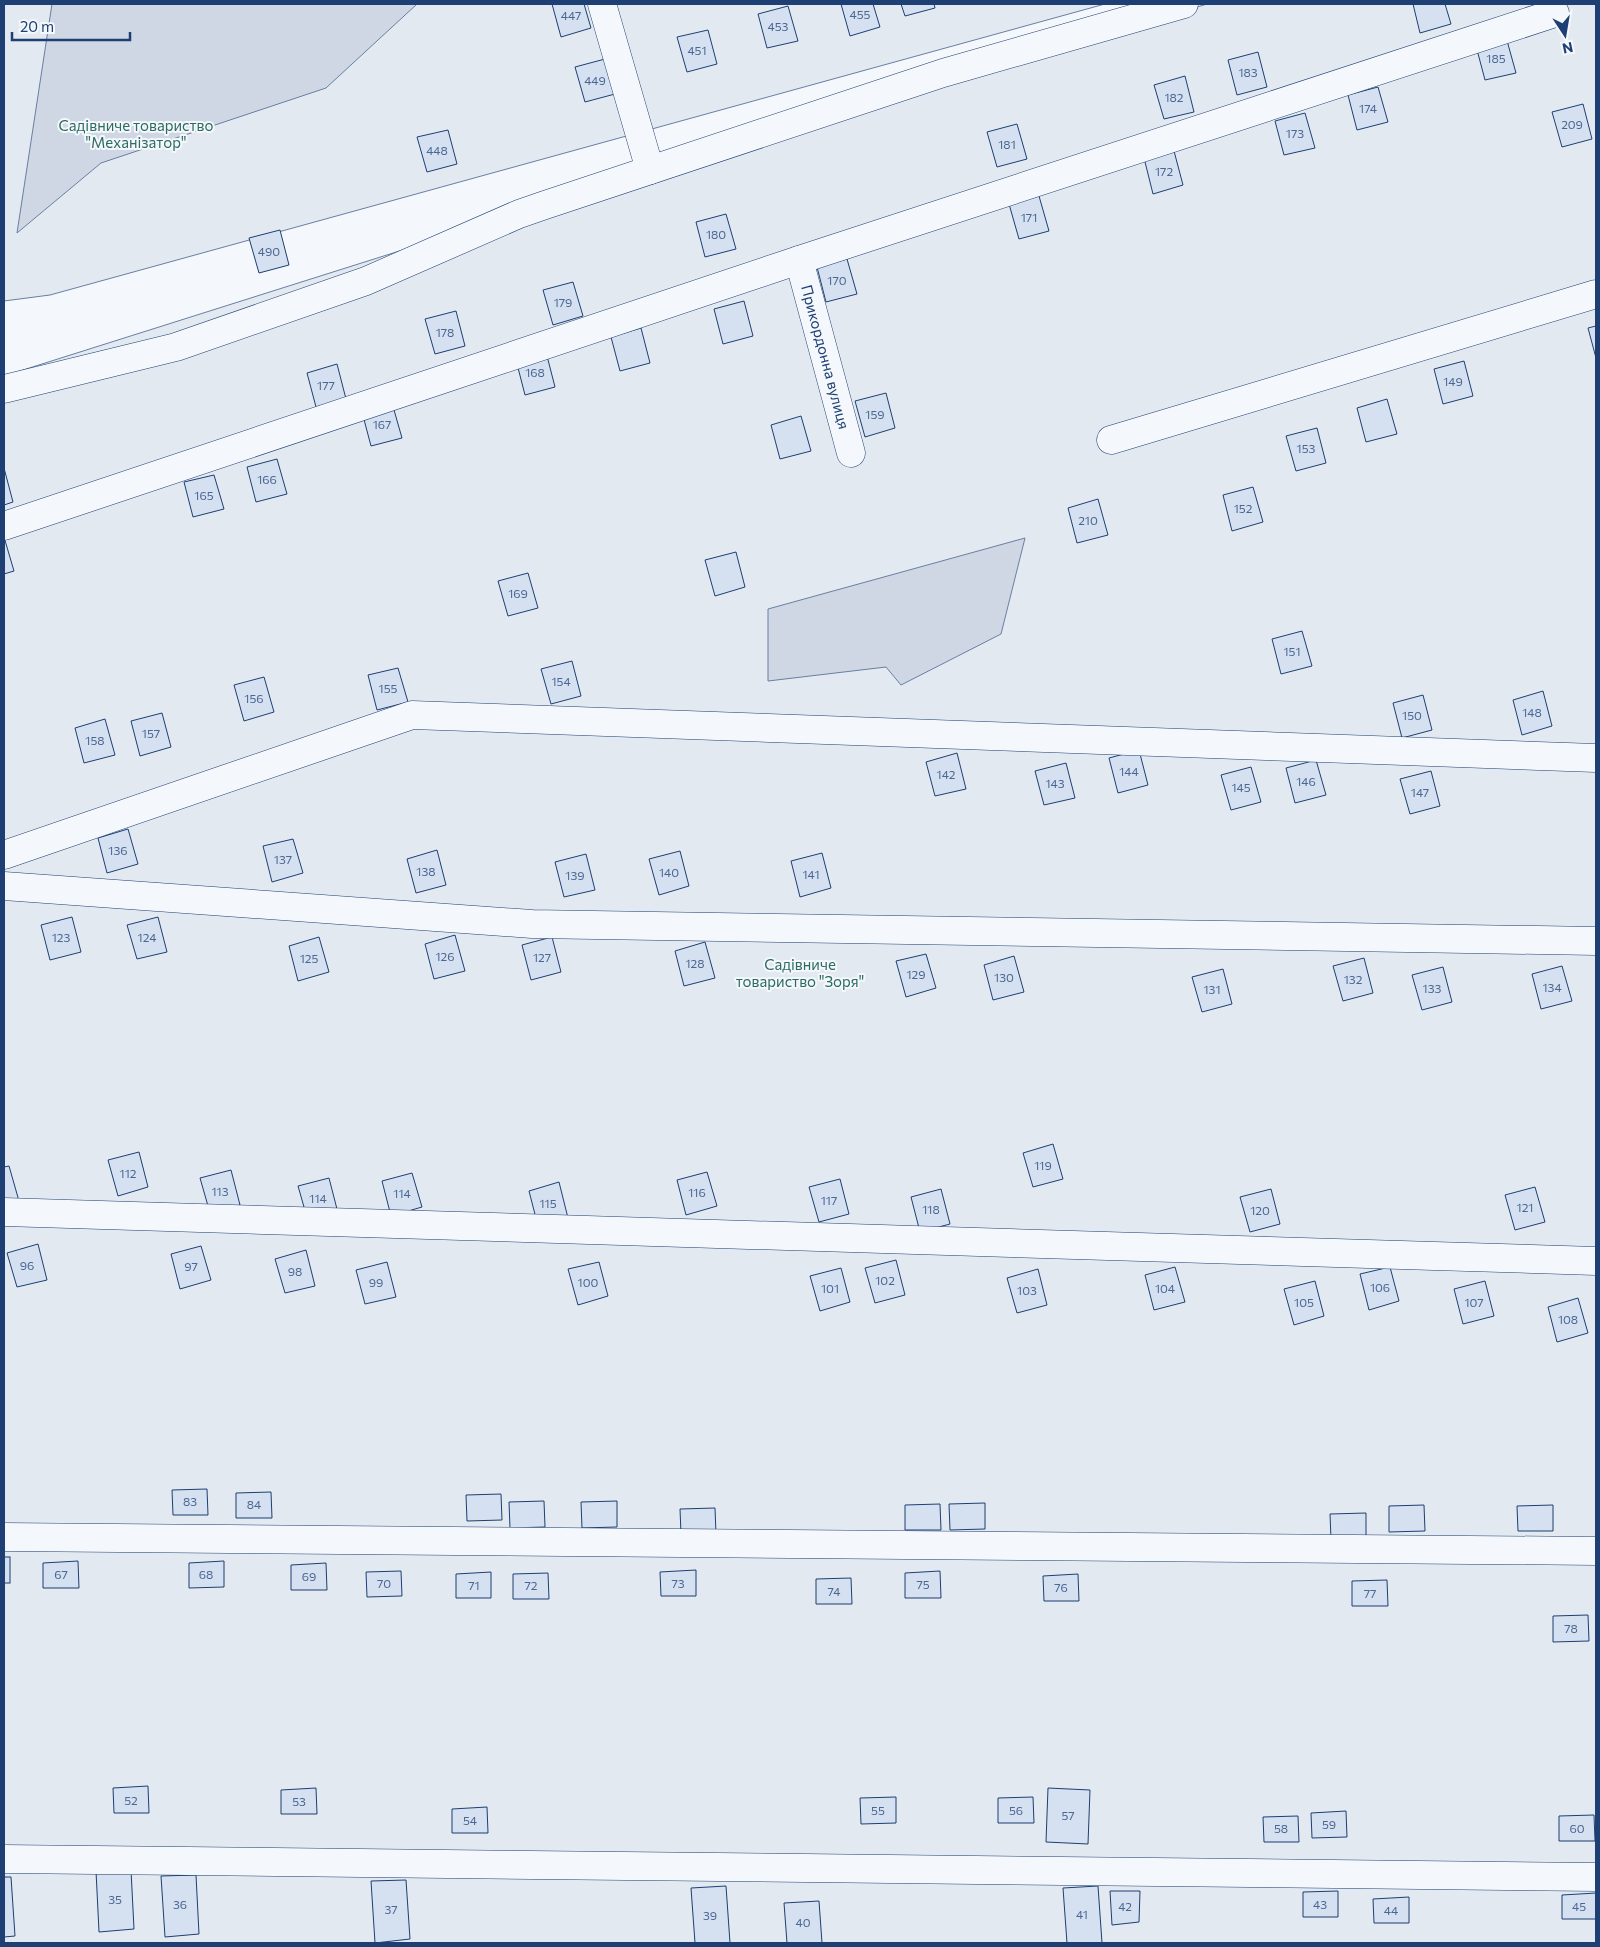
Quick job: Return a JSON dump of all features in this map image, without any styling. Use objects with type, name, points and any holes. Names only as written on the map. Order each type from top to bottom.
[{"type":"street","points":[[602,4],[650,170]]},
{"type":"street","points":[[4,389],[176,347],[366,281],[519,214],[943,73],[1184,4]]},
{"type":"street","points":[[4,526],[799,260],[1554,13]]},
{"type":"street","name":"Прикордонна вулиця","points":[[799,260],[852,454]]},
{"type":"street","points":[[1110,440],[1596,294]]},
{"type":"street","points":[[4,855],[412,716],[1596,758]]},
{"type":"street","points":[[4,886],[532,924],[1596,941]]},
{"type":"street","points":[[4,1212],[1596,1261]]},
{"type":"street","points":[[4,1537],[1596,1551]]},
{"type":"street","points":[[4,1859],[1596,1877]]},
{"type":"green space","name":"Садівниче товариство \"Механізатор\"","points":[[4,4],[1105,4],[50,295],[4,301]]},
{"type":"green space","name":"Садівниче товариство \"Зоря\"","points":[[1207,4],[1596,4],[1596,1943],[4,1943],[4,376],[545,205]]},
{"type":"shaded area","points":[[52,4],[417,4],[326,88],[101,163],[17,233]]},
{"type":"shaded area","points":[[1025,538],[1001,634],[901,685],[886,667],[768,681],[768,609]]},
{"type":"building","points":[[552,4],[584,4],[591,28],[561,37]]},
{"type":"building","points":[[841,4],[873,4],[880,27],[850,36]]},
{"type":"building","points":[[901,4],[934,4],[935,8],[905,16]]},
{"type":"building","points":[[1413,4],[1445,4],[1451,24],[1420,33]]},
{"type":"building","points":[[788,6],[798,41],[767,48],[758,14]]},
{"type":"building","points":[[708,30],[717,64],[687,72],[677,37]]},
{"type":"building","points":[[1506,37],[1516,73],[1485,80],[1476,46]]},
{"type":"building","points":[[1258,52],[1267,87],[1237,95],[1228,60]]},
{"type":"building","points":[[605,59],[615,94],[585,102],[575,67]]},
{"type":"building","points":[[1185,76],[1194,112],[1164,119],[1154,85]]},
{"type":"building","points":[[1378,87],[1388,122],[1357,130],[1348,95]]},
{"type":"building","points":[[1583,104],[1592,139],[1562,147],[1552,112]]},
{"type":"building","points":[[1305,113],[1315,148],[1284,155],[1275,121]]},
{"type":"building","points":[[1017,124],[1027,159],[997,167],[987,132]]},
{"type":"building","points":[[448,130],[457,164],[427,172],[417,137]]},
{"type":"building","points":[[1174,151],[1183,185],[1153,194],[1144,158]]},
{"type":"building","points":[[1039,196],[1049,231],[1019,239],[1009,204]]},
{"type":"building","points":[[726,214],[736,249],[705,257],[696,222]]},
{"type":"building","points":[[280,230],[289,265],[259,273],[249,238]]},
{"type":"building","points":[[847,259],[857,294],[826,302],[817,267]]},
{"type":"building","points":[[573,282],[583,316],[553,325],[543,290]]},
{"type":"building","points":[[744,301],[753,336],[723,344],[714,309]]},
{"type":"building","points":[[456,311],[465,346],[435,354],[425,319]]},
{"type":"building","points":[[1596,326],[1596,358],[1588,328]]},
{"type":"building","points":[[641,328],[650,363],[620,371],[611,337]]},
{"type":"building","points":[[546,352],[555,387],[525,395],[516,360]]},
{"type":"building","points":[[1464,361],[1473,396],[1443,404],[1434,369]]},
{"type":"building","points":[[337,364],[346,399],[316,407],[307,373]]},
{"type":"building","points":[[886,393],[895,428],[865,437],[855,401]]},
{"type":"building","points":[[1387,399],[1397,434],[1366,442],[1357,408]]},
{"type":"building","points":[[392,403],[402,438],[371,446],[362,412]]},
{"type":"building","points":[[801,416],[811,451],[780,459],[771,425]]},
{"type":"building","points":[[1317,428],[1326,463],[1296,471],[1286,436]]},
{"type":"building","points":[[277,459],[287,494],[256,502],[247,467]]},
{"type":"building","points":[[4,468],[13,502],[4,505]]},
{"type":"building","points":[[214,475],[224,509],[193,517],[184,482]]},
{"type":"building","points":[[1253,487],[1263,522],[1232,531],[1223,495]]},
{"type":"building","points":[[1098,499],[1108,535],[1077,543],[1068,508]]},
{"type":"building","points":[[4,537],[14,571],[4,574]]},
{"type":"building","points":[[736,552],[745,587],[715,596],[705,560]]},
{"type":"building","points":[[528,573],[538,608],[508,616],[498,581]]},
{"type":"building","points":[[1302,631],[1312,666],[1281,674],[1272,639]]},
{"type":"building","points":[[572,661],[581,696],[551,704],[541,669]]},
{"type":"building","points":[[398,668],[408,702],[377,710],[368,675]]},
{"type":"building","points":[[264,677],[274,712],[244,721],[234,685]]},
{"type":"building","points":[[1543,691],[1552,726],[1522,735],[1513,700]]},
{"type":"building","points":[[1423,695],[1432,730],[1402,738],[1393,703]]},
{"type":"building","points":[[162,713],[171,747],[140,756],[131,721]]},
{"type":"building","points":[[105,719],[115,755],[84,763],[75,728]]},
{"type":"building","points":[[1139,750],[1148,785],[1118,793],[1109,758]]},
{"type":"building","points":[[957,753],[966,789],[935,796],[926,762]]},
{"type":"building","points":[[1316,760],[1326,795],[1295,803],[1286,768]]},
{"type":"building","points":[[1066,763],[1075,798],[1044,805],[1035,771]]},
{"type":"building","points":[[1251,767],[1261,802],[1231,810],[1221,775]]},
{"type":"building","points":[[1431,771],[1440,806],[1410,814],[1400,779]]},
{"type":"building","points":[[128,829],[138,864],[107,873],[98,838]]},
{"type":"building","points":[[293,839],[303,873],[272,882],[263,846]]},
{"type":"building","points":[[437,850],[446,885],[416,893],[407,859]]},
{"type":"building","points":[[680,851],[689,886],[659,895],[649,859]]},
{"type":"building","points":[[822,853],[831,888],[800,897],[791,861]]},
{"type":"building","points":[[586,854],[595,890],[564,897],[555,862]]},
{"type":"building","points":[[72,917],[81,952],[50,960],[41,925]]},
{"type":"building","points":[[158,917],[167,952],[137,959],[127,925]]},
{"type":"building","points":[[455,935],[465,971],[434,979],[425,944]]},
{"type":"building","points":[[319,937],[329,972],[298,981],[289,946]]},
{"type":"building","points":[[552,937],[561,972],[531,980],[522,945]]},
{"type":"building","points":[[705,942],[715,978],[684,986],[675,951]]},
{"type":"building","points":[[926,954],[936,988],[906,997],[896,961]]},
{"type":"building","points":[[1014,956],[1024,992],[993,1000],[984,965]]},
{"type":"building","points":[[1364,958],[1373,993],[1343,1001],[1333,966]]},
{"type":"building","points":[[1562,966],[1572,1001],[1541,1009],[1532,974]]},
{"type":"building","points":[[1443,967],[1452,1002],[1422,1010],[1412,975]]},
{"type":"building","points":[[1223,969],[1232,1004],[1202,1012],[1192,977]]},
{"type":"building","points":[[1053,1144],[1063,1179],[1033,1187],[1023,1153]]},
{"type":"building","points":[[139,1152],[148,1187],[118,1196],[108,1160]]},
{"type":"building","points":[[9,1166],[19,1201],[4,1205],[4,1167]]},
{"type":"building","points":[[231,1170],[240,1205],[210,1213],[200,1178]]},
{"type":"building","points":[[707,1172],[717,1206],[686,1215],[677,1180]]},
{"type":"building","points":[[412,1173],[422,1207],[391,1216],[382,1181]]},
{"type":"building","points":[[329,1178],[338,1213],[308,1221],[298,1186]]},
{"type":"building","points":[[840,1179],[849,1214],[819,1222],[809,1187]]},
{"type":"building","points":[[559,1182],[568,1218],[538,1226],[529,1191]]},
{"type":"building","points":[[1535,1187],[1545,1222],[1515,1230],[1505,1195]]},
{"type":"building","points":[[941,1189],[950,1224],[920,1232],[911,1197]]},
{"type":"building","points":[[1271,1189],[1280,1224],[1250,1232],[1240,1197]]},
{"type":"building","points":[[38,1244],[47,1280],[17,1287],[7,1253]]},
{"type":"building","points":[[201,1246],[211,1280],[180,1289],[171,1254]]},
{"type":"building","points":[[306,1250],[315,1286],[285,1293],[275,1259]]},
{"type":"building","points":[[896,1260],[905,1295],[875,1303],[865,1268]]},
{"type":"building","points":[[387,1262],[396,1297],[365,1304],[356,1270]]},
{"type":"building","points":[[599,1262],[608,1296],[578,1305],[568,1269]]},
{"type":"building","points":[[1175,1267],[1185,1302],[1154,1310],[1145,1275]]},
{"type":"building","points":[[1390,1267],[1399,1301],[1369,1310],[1360,1274]]},
{"type":"building","points":[[841,1268],[850,1302],[820,1311],[810,1276]]},
{"type":"building","points":[[1038,1269],[1047,1305],[1017,1313],[1007,1278]]},
{"type":"building","points":[[1315,1281],[1324,1316],[1294,1325],[1284,1289]]},
{"type":"building","points":[[1485,1281],[1494,1316],[1463,1324],[1454,1289]]},
{"type":"building","points":[[1578,1298],[1588,1333],[1557,1342],[1548,1307]]},
{"type":"building","points":[[207,1489],[208,1515],[173,1515],[172,1490]]},
{"type":"building","points":[[271,1492],[272,1518],[236,1518],[236,1493]]},
{"type":"building","points":[[501,1494],[502,1520],[467,1521],[466,1495]]},
{"type":"building","points":[[544,1501],[545,1527],[510,1528],[509,1502]]},
{"type":"building","points":[[617,1501],[617,1527],[582,1528],[581,1502]]},
{"type":"building","points":[[985,1503],[985,1529],[950,1530],[949,1504]]},
{"type":"building","points":[[940,1504],[941,1530],[905,1530],[905,1505]]},
{"type":"building","points":[[1424,1505],[1425,1531],[1389,1532],[1389,1506]]},
{"type":"building","points":[[1553,1505],[1553,1531],[1518,1531],[1517,1506]]},
{"type":"building","points":[[715,1508],[716,1533],[681,1534],[680,1509]]},
{"type":"building","points":[[1366,1513],[1366,1538],[1331,1539],[1330,1514]]},
{"type":"building","points":[[4,1557],[10,1557],[10,1583],[4,1583]]},
{"type":"building","points":[[78,1561],[79,1588],[43,1588],[43,1563]]},
{"type":"building","points":[[224,1561],[224,1587],[189,1588],[189,1563]]},
{"type":"building","points":[[326,1563],[327,1590],[291,1590],[291,1565]]},
{"type":"building","points":[[696,1570],[696,1596],[661,1596],[660,1572]]},
{"type":"building","points":[[401,1571],[402,1596],[367,1597],[366,1572]]},
{"type":"building","points":[[940,1571],[941,1598],[905,1598],[905,1573]]},
{"type":"building","points":[[491,1572],[491,1598],[456,1598],[456,1574]]},
{"type":"building","points":[[548,1573],[549,1599],[513,1599],[513,1574]]},
{"type":"building","points":[[1078,1574],[1079,1601],[1044,1601],[1043,1576]]},
{"type":"building","points":[[851,1578],[852,1604],[816,1604],[816,1579]]},
{"type":"building","points":[[1387,1580],[1388,1606],[1352,1606],[1352,1581]]},
{"type":"building","points":[[1588,1615],[1589,1641],[1553,1642],[1553,1616]]},
{"type":"building","points":[[148,1786],[149,1813],[114,1813],[113,1788]]},
{"type":"building","points":[[316,1788],[317,1814],[281,1814],[281,1790]]},
{"type":"building","points":[[1048,1788],[1090,1790],[1088,1844],[1046,1842]]},
{"type":"building","points":[[896,1797],[896,1823],[861,1824],[860,1798]]},
{"type":"building","points":[[1033,1797],[1034,1823],[998,1823],[998,1798]]},
{"type":"building","points":[[487,1807],[488,1833],[452,1833],[452,1809]]},
{"type":"building","points":[[1346,1811],[1347,1837],[1312,1838],[1311,1813]]},
{"type":"building","points":[[1594,1815],[1595,1841],[1559,1841],[1559,1816]]},
{"type":"building","points":[[1298,1816],[1299,1842],[1264,1842],[1263,1817]]},
{"type":"building","points":[[131,1870],[134,1929],[99,1932],[96,1871]]},
{"type":"building","points":[[196,1875],[199,1934],[165,1937],[161,1876]]},
{"type":"building","points":[[4,1877],[11,1877],[15,1936],[4,1937]]},
{"type":"building","points":[[406,1880],[410,1939],[375,1943],[371,1881]]},
{"type":"building","points":[[726,1886],[730,1943],[695,1943],[691,1888]]},
{"type":"building","points":[[1098,1886],[1102,1943],[1067,1943],[1063,1888]]},
{"type":"building","points":[[1110,1891],[1140,1891],[1139,1922],[1112,1925]]},
{"type":"building","points":[[1338,1891],[1338,1917],[1303,1917],[1303,1892]]},
{"type":"building","points":[[1596,1893],[1596,1919],[1562,1919],[1562,1895]]},
{"type":"building","points":[[1409,1897],[1409,1923],[1374,1923],[1373,1899]]},
{"type":"building","points":[[819,1901],[822,1943],[787,1943],[784,1903]]}]
